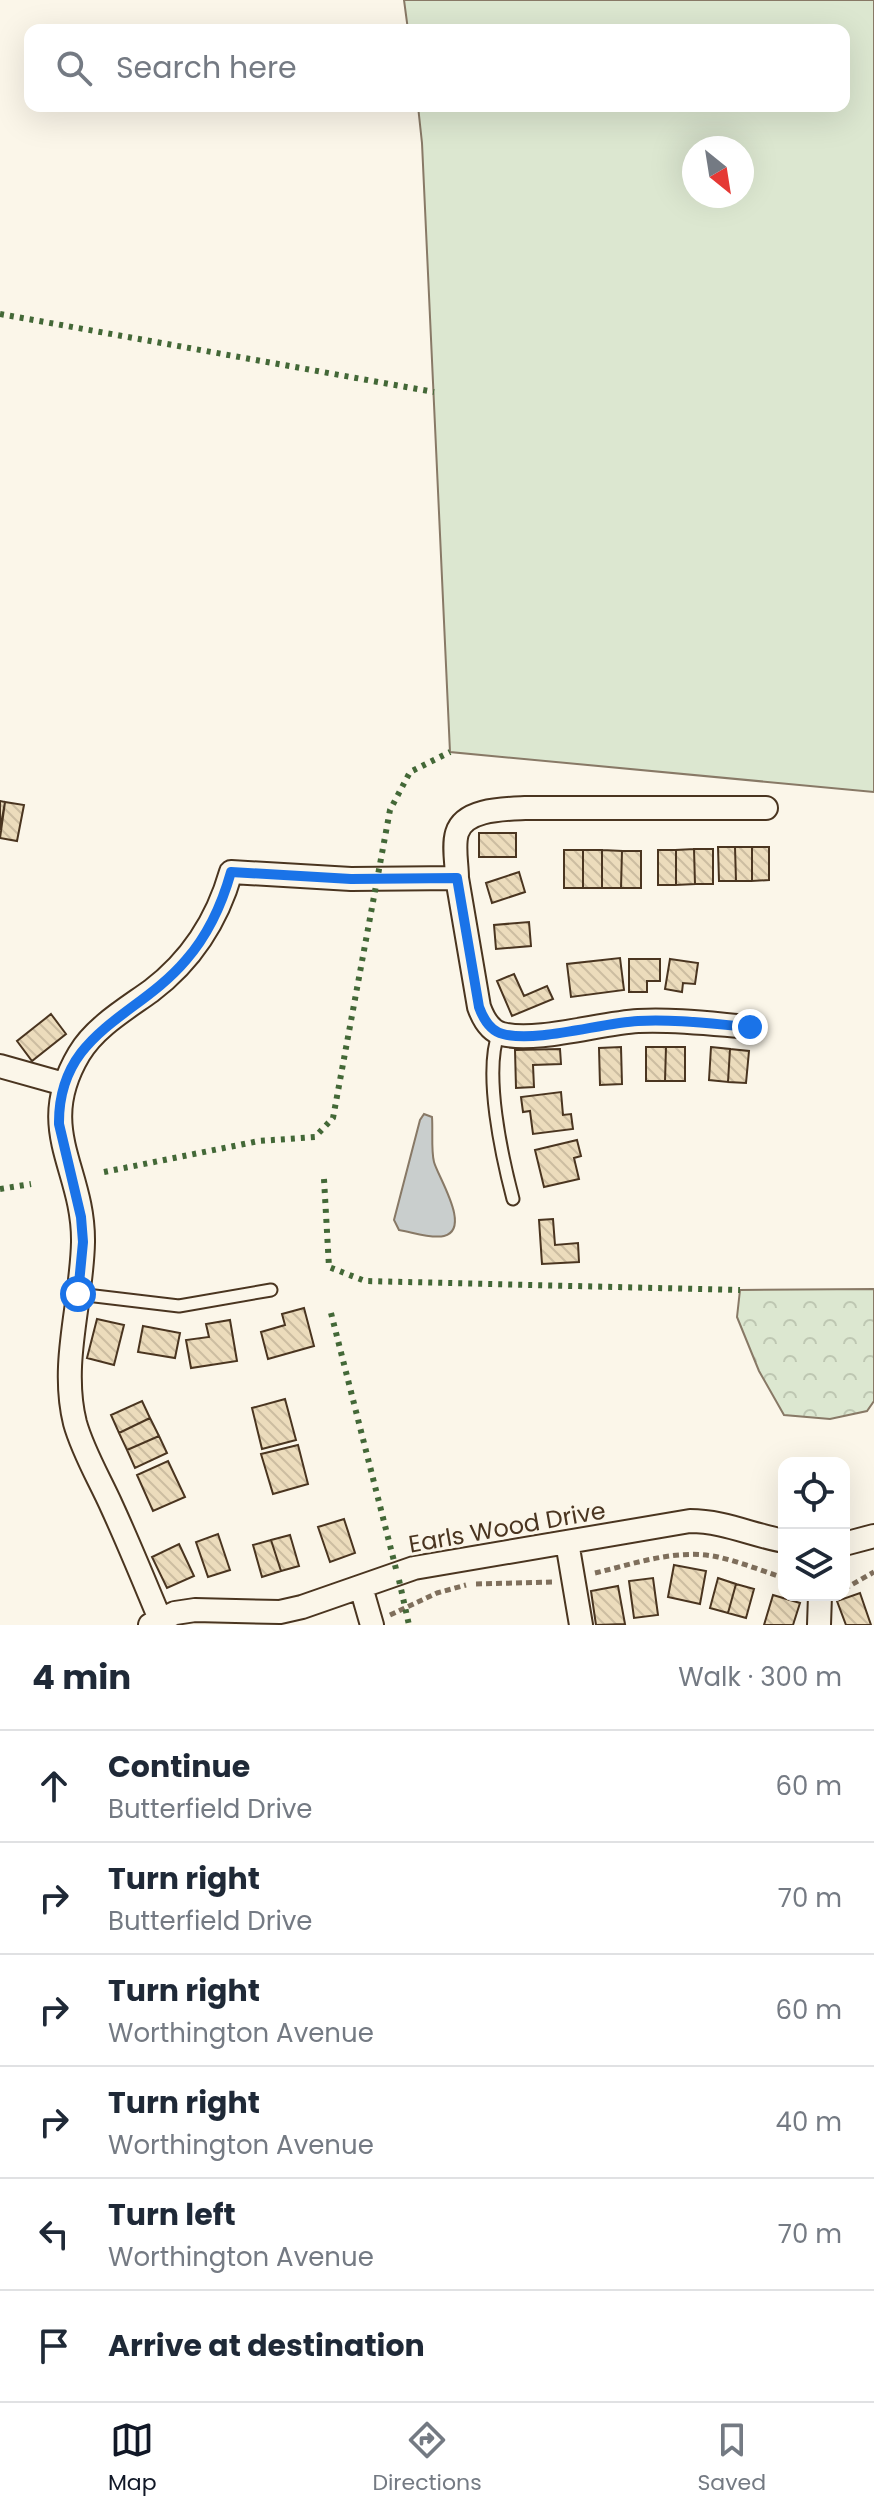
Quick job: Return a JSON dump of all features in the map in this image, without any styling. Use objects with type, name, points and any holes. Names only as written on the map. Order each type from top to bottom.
[{"type":"street","points":[[750,1027],[642,1021],[529,1035],[499,1032],[488,1023],[479,1007],[457,878],[456,837],[468,819],[489,812],[525,808],[766,808]]},
{"type":"street","points":[[155,1622],[75,1424],[69,1374],[82,1229],[59,1124],[64,1084],[92,1037],[185,962],[213,918],[231,872],[351,879],[457,878]]},
{"type":"street","points":[[0,1066],[64,1084]]},
{"type":"street","name":"Earls Wood Drive","points":[[155,1622],[195,1610],[261,1614],[280,1612],[414,1568],[690,1521],[707,1521],[778,1540]]},
{"type":"street","points":[[850,1542],[874,1536]]},
{"type":"street","points":[[567,1542],[581,1625]]},
{"type":"street","points":[[361,1587],[372,1625]]},
{"type":"street","points":[[819,1625],[820,1601]]},
{"type":"lane","points":[[499,1032],[493,1055],[498,1126],[513,1199]]},
{"type":"lane","points":[[78,1294],[179,1306],[271,1290]]},
{"type":"path","points":[[850,1586],[874,1572]]},
{"type":"green space","points":[[404,0],[874,0],[874,792],[450,752],[419,112],[850,112],[850,24],[407,24]]},
{"type":"green space","points":[[874,1289],[874,1401],[867,1411],[830,1419],[784,1415],[759,1371],[737,1317],[740,1290]]},
{"type":"shaded area","points":[[424,1114],[432,1117],[434,1162],[454,1213],[452,1231],[439,1237],[399,1230],[394,1220]]},
{"type":"building","points":[[0,801],[5,802],[0,830]]},
{"type":"building","points":[[5,802],[24,805],[17,841],[0,838]]},
{"type":"building","points":[[479,833],[516,833],[516,857],[479,857]]},
{"type":"building","points":[[718,847],[735,847],[736,881],[719,881]]},
{"type":"building","points":[[735,847],[752,847],[752,881],[736,881]]},
{"type":"building","points":[[752,847],[769,847],[769,880],[752,881]]},
{"type":"building","points":[[694,849],[713,849],[713,884],[695,884]]},
{"type":"building","points":[[694,849],[695,884],[676,885],[676,850]]},
{"type":"building","points":[[564,850],[583,850],[583,888],[564,888]]},
{"type":"building","points":[[583,850],[602,850],[602,888],[583,888]]},
{"type":"building","points":[[602,850],[622,851],[621,888],[602,888]]},
{"type":"building","points":[[658,850],[676,850],[676,885],[658,885]]},
{"type":"building","points":[[622,851],[641,851],[641,888],[621,888]]},
{"type":"building","points":[[519,872],[525,892],[492,903],[486,883]]},
{"type":"building","points":[[529,922],[531,946],[496,949],[494,925]]},
{"type":"building","points":[[620,958],[624,990],[571,997],[567,964]]},
{"type":"building","points":[[629,959],[660,959],[660,981],[647,981],[647,992],[629,992]]},
{"type":"building","points":[[670,959],[698,963],[695,984],[683,983],[682,992],[665,989]]},
{"type":"building","points":[[514,974],[524,996],[547,986],[553,999],[512,1016],[497,981]]},
{"type":"building","points":[[51,1014],[66,1034],[32,1061],[17,1041]]},
{"type":"building","points":[[621,1047],[622,1084],[600,1085],[599,1048]]},
{"type":"building","points":[[646,1047],[666,1047],[665,1081],[646,1081]]},
{"type":"building","points":[[666,1047],[685,1047],[685,1081],[665,1081]]},
{"type":"building","points":[[711,1047],[730,1049],[728,1082],[709,1080]]},
{"type":"building","points":[[560,1049],[561,1064],[533,1065],[534,1087],[516,1088],[515,1050]]},
{"type":"building","points":[[730,1049],[749,1051],[746,1083],[728,1082]]},
{"type":"building","points":[[561,1092],[563,1115],[571,1114],[573,1129],[533,1134],[530,1111],[523,1112],[521,1097]]},
{"type":"building","points":[[577,1140],[581,1156],[574,1158],[579,1179],[544,1187],[535,1150]]},
{"type":"building","points":[[553,1219],[555,1245],[578,1243],[579,1262],[542,1264],[539,1220]]},
{"type":"building","points":[[304,1308],[314,1346],[268,1359],[261,1332],[285,1325],[282,1314]]},
{"type":"building","points":[[97,1319],[124,1325],[114,1365],[87,1358]]},
{"type":"building","points":[[230,1320],[237,1361],[191,1368],[186,1340],[209,1337],[206,1324]]},
{"type":"building","points":[[143,1326],[180,1333],[175,1358],[138,1352]]},
{"type":"building","points":[[285,1399],[296,1440],[262,1449],[252,1408]]},
{"type":"building","points":[[142,1401],[150,1418],[119,1433],[111,1415]]},
{"type":"building","points":[[150,1418],[159,1436],[127,1450],[119,1433]]},
{"type":"building","points":[[159,1436],[167,1453],[135,1468],[127,1450]]},
{"type":"building","points":[[298,1445],[308,1484],[273,1494],[261,1454]]},
{"type":"building","points":[[168,1461],[185,1497],[153,1511],[137,1475]]},
{"type":"building","points":[[344,1519],[355,1553],[330,1562],[318,1527]]},
{"type":"building","points":[[218,1534],[230,1570],[208,1577],[196,1542]]},
{"type":"building","points":[[290,1535],[299,1566],[281,1571],[271,1540]]},
{"type":"building","points":[[271,1540],[281,1571],[262,1577],[253,1545]]},
{"type":"building","points":[[179,1544],[194,1576],[167,1588],[152,1557]]},
{"type":"building","points":[[674,1565],[706,1571],[700,1604],[668,1597]]},
{"type":"building","points":[[653,1578],[658,1615],[634,1618],[629,1581]]},
{"type":"building","points":[[718,1578],[736,1584],[728,1613],[710,1608]]},
{"type":"building","points":[[736,1584],[754,1589],[746,1618],[728,1613]]},
{"type":"building","points":[[618,1586],[625,1624],[596,1625],[591,1591]]},
{"type":"building","points":[[860,1593],[871,1625],[846,1625],[837,1601],[850,1601],[850,1596]]},
{"type":"building","points":[[773,1595],[778,1596],[778,1601],[800,1603],[793,1625],[764,1625]]},
{"type":"hedge","points":[[0,314],[434,392]]},
{"type":"hedge","points":[[104,1172],[259,1141],[315,1137],[333,1118],[390,810],[410,772],[450,752]]},
{"type":"hedge","points":[[324,1179],[329,1267],[365,1281],[740,1290]]},
{"type":"hedge","points":[[0,1189],[31,1184]]},
{"type":"hedge","points":[[331,1313],[396,1569]]},
{"type":"hedge","points":[[399,1580],[409,1625]]},
{"type":"route","points":[[78,1294],[83,1242],[81,1217],[59,1124],[64,1084],[92,1037],[185,962],[218,909],[231,872],[351,879],[457,878],[479,1007],[482,1016],[495,1031],[503,1034],[529,1035],[642,1021],[750,1027]]}]
